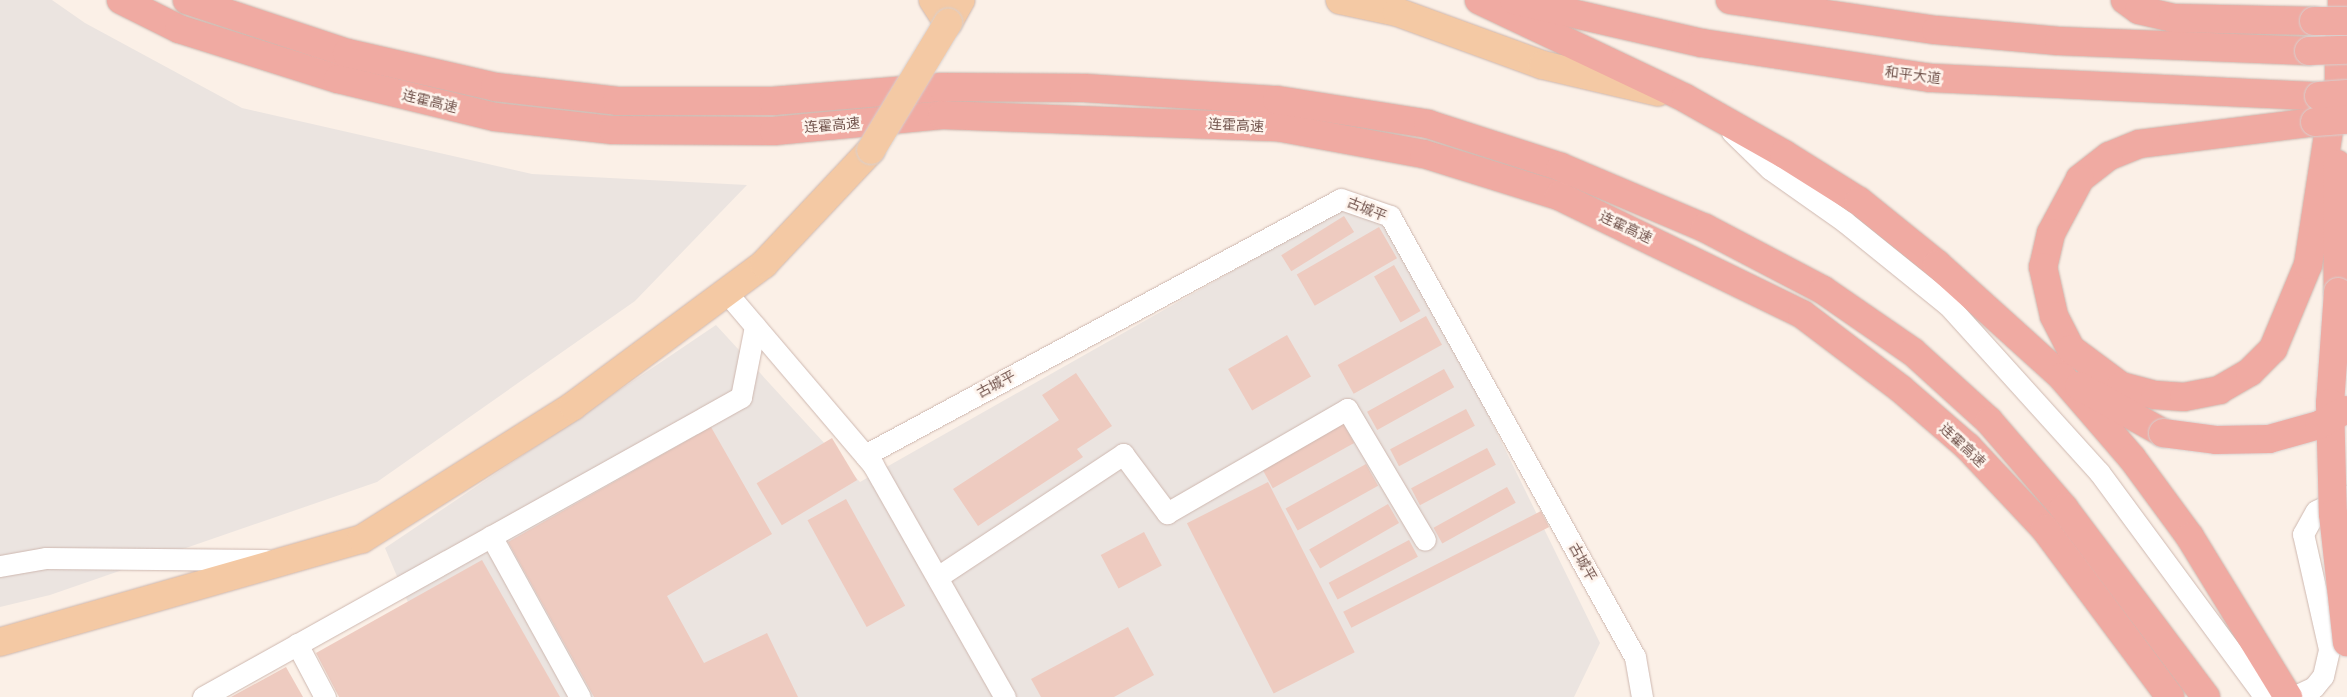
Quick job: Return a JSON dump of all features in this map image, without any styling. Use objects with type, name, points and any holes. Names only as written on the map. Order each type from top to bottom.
[{"type":"highway","name":"连霍高速","points":[[121,0],[179,29],[338,79],[495,116],[613,130],[774,131],[942,115],[1277,127],[1424,154],[1558,196],[1802,314],[1901,389],[1968,447],[2045,529],[2169,696]]},
{"type":"highway","name":"连霍高速","points":[[187,0],[347,53],[495,87],[617,101],[773,101],[942,87],[1084,88],[1277,100],[1428,124],[1560,167],[1705,228],[1823,290],[1913,352],[1988,421],[2064,508],[2200,689]]},
{"type":"highway","points":[[1480,0],[1685,98],[1859,201],[2062,377],[2132,458],[2190,537],[2288,697]]},
{"type":"highway","name":"和平大道","points":[[1514,0],[1702,43],[1931,78],[2329,99]]},
{"type":"highway","points":[[1730,0],[1993,35],[2309,51],[2347,50]]},
{"type":"highway","points":[[2125,0],[2139,10],[2173,18],[2314,22],[2347,21]]},
{"type":"highway","points":[[2329,99],[2139,144],[2109,156],[2080,179],[2051,233],[2043,267],[2054,316],[2071,348],[2120,386],[2155,395],[2184,397],[2219,390],[2250,372],[2272,349],[2308,265],[2342,0]]},
{"type":"highway","points":[[2329,99],[2347,120]]},
{"type":"highway","points":[[2329,99],[2338,292],[2330,403],[2333,514],[2347,642]]},
{"type":"highway","points":[[2062,377],[2163,433],[2216,440],[2269,438],[2319,425],[2347,409]]},
{"type":"main road","points":[[0,642],[362,539],[572,406],[764,264],[871,150],[955,11],[933,0]]},
{"type":"main road","points":[[1340,0],[1397,12],[1543,65],[1685,98]]},
{"type":"street","points":[[1719,119],[1770,169],[1845,222],[1948,305],[2099,472],[2260,692],[2274,697]]},
{"type":"street","name":"古城平","points":[[865,455],[1341,199],[1390,216],[1635,657],[1642,697]]},
{"type":"street","points":[[726,292],[865,455],[939,576],[1005,697]]},
{"type":"street","points":[[203,697],[741,397],[755,326]]},
{"type":"street","points":[[939,576],[1123,454],[1167,513],[1347,409],[1425,540]]},
{"type":"street","points":[[2293,697],[2314,687],[2323,676],[2329,649],[2303,534],[2316,511],[2347,496]]},
{"type":"street","points":[[491,536],[580,697]]},
{"type":"street","points":[[0,566],[46,558],[286,561]]},
{"type":"street","points":[[297,644],[325,697]]},
{"type":"shaded area","points":[[0,0],[52,0],[85,23],[242,108],[532,174],[747,185],[635,301],[377,482],[50,595],[0,607]]},
{"type":"shaded area","points":[[1367,195],[1398,231],[1600,643],[1574,697],[448,697],[385,548],[716,325],[860,482]]},
{"type":"building","points":[[1344,216],[1354,232],[1291,271],[1281,255]]},
{"type":"building","points":[[1379,227],[1397,258],[1315,306],[1297,274]]},
{"type":"building","points":[[1394,265],[1420,311],[1401,322],[1374,276]]},
{"type":"building","points":[[1426,316],[1442,345],[1354,394],[1338,365]]},
{"type":"building","points":[[1287,335],[1311,377],[1252,411],[1228,369]]},
{"type":"building","points":[[1444,369],[1454,387],[1377,430],[1367,412]]},
{"type":"building","points":[[1076,373],[1112,426],[1077,449],[1083,457],[978,526],[953,489],[1059,420],[1042,395]]},
{"type":"building","points":[[1466,409],[1475,426],[1399,466],[1390,449]]},
{"type":"building","points":[[1343,423],[1354,443],[1273,488],[1262,468]]},
{"type":"building","points":[[711,427],[772,534],[667,596],[704,663],[767,633],[798,697],[594,697],[508,542]]},
{"type":"building","points":[[832,438],[857,480],[782,525],[757,483]]},
{"type":"building","points":[[1487,448],[1496,465],[1420,505],[1411,488]]},
{"type":"building","points":[[1366,464],[1378,486],[1298,530],[1286,509]]},
{"type":"building","points":[[1268,482],[1355,652],[1274,693],[1187,523]]},
{"type":"building","points":[[1507,487],[1516,503],[1442,543],[1434,528]]},
{"type":"building","points":[[846,499],[905,606],[867,627],[808,520]]},
{"type":"building","points":[[1388,504],[1399,523],[1320,569],[1309,550]]},
{"type":"building","points":[[1541,511],[1549,527],[1351,628],[1343,612]]},
{"type":"building","points":[[1144,532],[1162,566],[1119,589],[1101,555]]},
{"type":"building","points":[[1409,540],[1418,557],[1338,599],[1329,583]]},
{"type":"building","points":[[482,560],[560,697],[339,697],[316,653]]},
{"type":"building","points":[[1128,627],[1154,675],[1114,697],[1041,697],[1031,679]]},
{"type":"building","points":[[286,667],[303,697],[231,697]]}]
